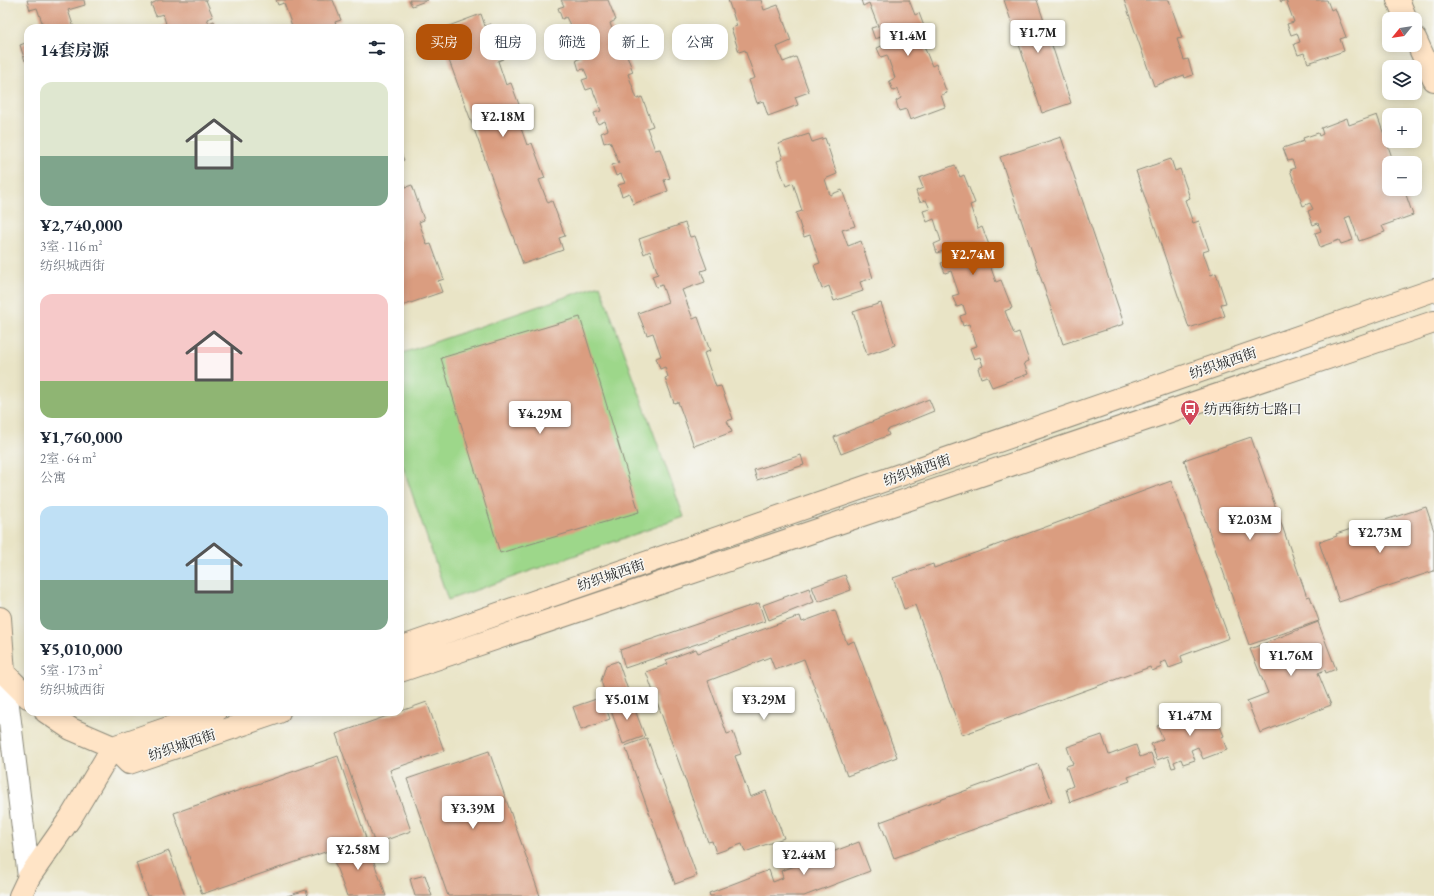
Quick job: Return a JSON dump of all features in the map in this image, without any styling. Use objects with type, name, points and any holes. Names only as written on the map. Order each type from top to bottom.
[{"type":"street","points":[[1398,0],[1403,12]]},
{"type":"street","points":[[1421,52],[1434,80]]},
{"type":"street","name":"纺织城西街","points":[[404,647],[1434,290]]},
{"type":"street","name":"纺织城西街","points":[[404,670],[1434,322]]},
{"type":"street","points":[[0,618],[2,671],[24,886]]},
{"type":"street","points":[[2,671],[24,693]]},
{"type":"street","points":[[24,886],[71,817],[113,747],[71,729],[52,716]]},
{"type":"street","name":"纺织城西街","points":[[203,716],[113,747],[129,763],[267,716]]},
{"type":"green space","points":[[600,285],[684,517],[448,600],[404,470],[404,353]]},
{"type":"building","points":[[27,0],[84,0],[85,5],[68,10],[73,24],[43,24],[37,8],[30,10]]},
{"type":"building","points":[[159,0],[206,0],[213,17],[207,19],[209,23],[214,21],[215,24],[166,24],[163,14],[156,16],[151,4]]},
{"type":"building","points":[[276,0],[333,0],[341,20],[335,22],[336,24],[291,24],[284,3],[278,5]]},
{"type":"building","points":[[409,0],[428,0],[412,6]]},
{"type":"building","points":[[561,0],[608,0],[616,20],[608,24],[608,60],[629,60],[633,72],[628,74],[637,99],[642,97],[653,126],[647,128],[655,150],[660,149],[670,178],[664,180],[668,191],[633,204],[629,193],[622,196],[618,185],[625,183],[621,174],[616,176],[612,165],[619,163],[610,141],[604,143],[601,133],[608,130],[605,121],[598,124],[594,113],[601,111],[592,88],[586,90],[582,80],[588,78],[584,69],[579,70],[576,60],[600,60],[600,24],[570,24],[566,17],[562,19],[558,8],[564,6]]},
{"type":"building","points":[[728,0],[761,0],[764,10],[778,5],[791,41],[777,47],[783,62],[796,57],[809,92],[795,97],[798,105],[768,116],[763,101],[757,103],[749,80],[755,78],[745,50],[739,52],[731,28],[737,26]]},
{"type":"building","points":[[861,0],[909,0],[915,15],[919,13],[930,42],[923,44],[932,66],[936,64],[947,93],[941,95],[945,107],[910,120],[906,109],[899,111],[896,101],[901,98],[898,89],[893,91],[889,81],[895,78],[887,55],[881,57],[877,48],[884,45],[881,37],[875,39],[871,28],[878,26],[869,3],[863,6]]},
{"type":"building","points":[[1004,0],[1037,0],[1071,103],[1042,113]]},
{"type":"building","points":[[1124,0],[1169,0],[1182,38],[1177,39],[1184,60],[1188,59],[1193,75],[1185,78],[1184,75],[1154,86]]},
{"type":"building","points":[[1286,0],[1327,0],[1331,10],[1335,8],[1346,37],[1340,39],[1344,51],[1308,63],[1304,53],[1298,55],[1294,44],[1300,42],[1297,33],[1291,35],[1287,24],[1294,22]]},
{"type":"building","points":[[481,14],[484,24],[480,24],[480,60],[500,60],[498,61],[506,85],[511,83],[524,118],[518,120],[527,145],[532,143],[545,178],[539,180],[548,203],[552,201],[565,236],[559,238],[563,250],[523,264],[449,60],[472,60],[472,24],[454,24]]},
{"type":"building","points":[[24,44],[24,58],[20,45]]},
{"type":"building","points":[[1377,115],[1382,129],[1382,148],[1389,148],[1392,156],[1382,156],[1382,196],[1406,196],[1413,215],[1382,226],[1385,232],[1359,241],[1350,216],[1345,218],[1353,240],[1341,244],[1339,240],[1320,247],[1315,233],[1321,231],[1318,223],[1313,225],[1308,211],[1313,209],[1310,203],[1303,206],[1290,170],[1295,168],[1292,160],[1288,161],[1283,148],[1304,141],[1303,138],[1318,133],[1319,136],[1323,134],[1321,128],[1347,118],[1349,125]]},
{"type":"building","points":[[809,134],[812,142],[825,138],[837,174],[825,179],[830,195],[842,190],[855,226],[842,230],[848,246],[861,241],[873,278],[860,282],[863,291],[834,301],[829,286],[822,289],[814,265],[820,263],[810,235],[804,237],[796,213],[802,211],[793,183],[786,186],[777,161],[783,159],[778,144]]},
{"type":"building","points":[[1061,137],[1124,324],[1063,344],[1000,157]]},
{"type":"building","points":[[1171,159],[1175,171],[1180,169],[1190,198],[1185,200],[1193,223],[1199,221],[1209,250],[1203,252],[1211,275],[1216,273],[1226,303],[1221,304],[1225,316],[1189,328],[1136,171]]},
{"type":"building","points":[[955,165],[960,177],[964,175],[975,203],[970,205],[978,229],[982,227],[993,255],[987,257],[996,282],[1001,280],[1012,308],[1005,311],[1014,334],[1019,332],[1029,361],[1024,363],[1028,374],[992,387],[987,376],[981,378],[978,368],[983,366],[980,357],[974,359],[970,348],[977,346],[969,324],[963,326],[960,316],[966,314],[963,305],[957,307],[952,296],[959,294],[951,271],[945,273],[941,263],[947,261],[943,251],[937,253],[934,244],[941,241],[934,219],[927,222],[923,211],[930,209],[926,200],[920,202],[916,191],[923,188],[919,178]]},
{"type":"building","points":[[404,181],[406,187],[412,185],[424,220],[419,222],[427,245],[431,244],[444,279],[438,281],[442,292],[404,305]]},
{"type":"building","points":[[685,223],[690,237],[695,236],[707,269],[701,271],[705,282],[682,290],[693,319],[698,317],[710,351],[704,353],[716,387],[721,386],[733,419],[727,421],[732,432],[694,446],[678,402],[674,403],[665,378],[668,377],[665,367],[660,369],[656,358],[661,356],[653,333],[647,335],[638,313],[668,302],[662,285],[656,287],[652,276],[658,274],[650,251],[644,254],[639,239]]},
{"type":"building","points":[[881,303],[895,345],[867,355],[853,312]]},
{"type":"building","points":[[580,317],[639,512],[500,553],[441,358]]},
{"type":"building","points":[[929,399],[934,411],[887,430],[889,435],[841,454],[834,437]]},
{"type":"building","points":[[1251,437],[1307,597],[1310,596],[1319,621],[1249,645],[1184,460]]},
{"type":"building","points":[[801,455],[804,465],[757,480],[754,470]]},
{"type":"building","points":[[1171,481],[1229,638],[1181,656],[1183,663],[1169,668],[1166,661],[1160,663],[1162,667],[1152,671],[1150,667],[962,735],[915,605],[904,609],[893,578],[933,564],[934,568]]},
{"type":"building","points":[[1426,507],[1434,531],[1434,571],[1339,602],[1319,542],[1337,536],[1336,534],[1360,526],[1360,528]]},
{"type":"building","points":[[845,575],[851,590],[818,602],[812,587]]},
{"type":"building","points":[[809,588],[814,602],[769,620],[763,605]]},
{"type":"building","points":[[759,603],[765,621],[625,668],[620,650]]},
{"type":"building","points":[[835,610],[847,644],[854,641],[897,757],[847,776],[804,659],[775,670],[770,657],[708,681],[727,734],[733,732],[741,754],[735,756],[750,797],[766,791],[784,838],[745,852],[742,844],[716,853],[712,841],[708,842],[646,672],[668,664],[666,660],[696,649],[698,653],[800,616],[802,622]]},
{"type":"building","points":[[1318,622],[1336,669],[1326,673],[1325,670],[1318,673],[1331,705],[1260,733],[1247,701],[1268,693],[1250,649]]},
{"type":"building","points":[[618,661],[630,696],[608,703],[601,681],[606,665]]},
{"type":"building","points":[[602,697],[610,719],[581,730],[573,707]]},
{"type":"building","points":[[630,697],[645,736],[623,744],[609,705]]},
{"type":"building","points":[[427,702],[444,751],[390,770],[411,831],[375,844],[336,734],[387,716],[404,716],[404,710]]},
{"type":"building","points":[[1211,705],[1224,736],[1222,737],[1227,750],[1203,759],[1198,747],[1191,750],[1195,760],[1183,764],[1181,759],[1174,762],[1176,767],[1172,768],[1168,756],[1157,760],[1151,744],[1163,739],[1157,726]]},
{"type":"building","points":[[1102,735],[1109,755],[1136,745],[1140,757],[1151,753],[1156,767],[1128,777],[1130,781],[1070,802],[1066,789],[1073,786],[1066,766],[1073,764],[1067,747]]},
{"type":"building","points":[[647,738],[697,876],[675,884],[625,746]]},
{"type":"building","points":[[489,751],[540,896],[448,896],[407,779]]},
{"type":"building","points":[[338,756],[366,838],[202,894],[174,813]]},
{"type":"building","points":[[1038,764],[1052,801],[894,858],[880,822]]},
{"type":"building","points":[[366,840],[386,896],[347,896],[331,853]]},
{"type":"building","points":[[859,842],[870,871],[804,896],[710,896],[709,893],[769,870],[773,882],[783,878],[781,871]]},
{"type":"building","points":[[169,851],[185,896],[147,896],[136,863]]},
{"type":"building","points":[[425,875],[432,896],[415,896],[410,879]]},
{"type":"building","points":[[306,890],[308,896],[287,896]]},
{"type":"place","name":"纺西街纺七路口","points":[[1190,426]]}]
